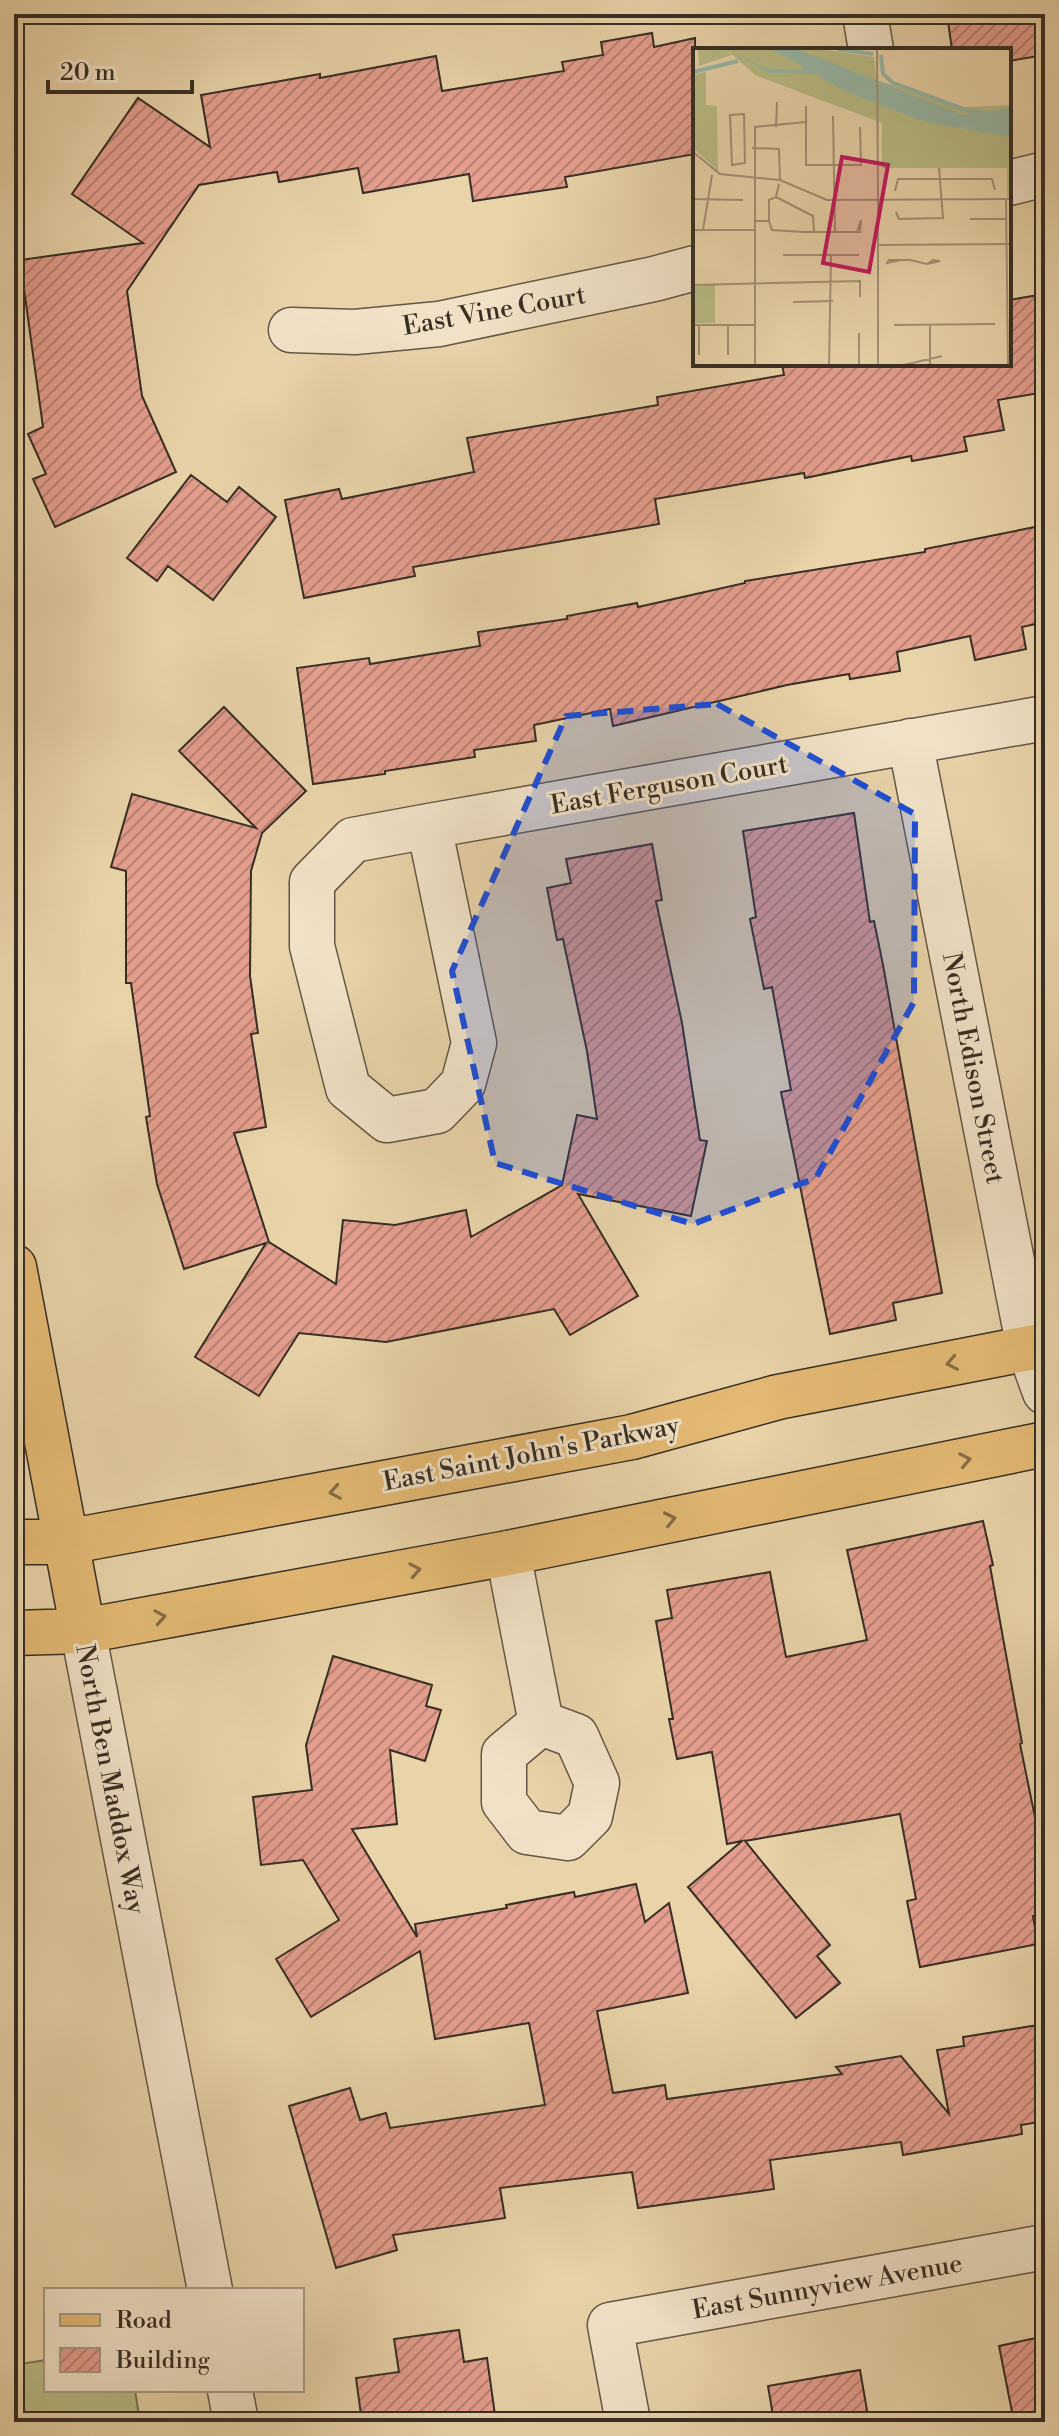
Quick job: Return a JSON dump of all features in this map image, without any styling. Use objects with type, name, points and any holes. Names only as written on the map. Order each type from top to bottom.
[{"type":"main road","name":"North Ben Maddox Way","points":[[14,1267],[83,1631]]},
{"type":"main road","name":"East Saint John's Parkway","points":[[14,1542],[66,1542],[632,1437],[778,1397],[1037,1347]]},
{"type":"main road","points":[[14,1633],[83,1631],[508,1553],[1045,1444]]},
{"type":"street","points":[[865,14],[871,48]]},
{"type":"street","points":[[1011,182],[1045,174]]},
{"type":"street","name":"East Vine Court","points":[[291,330],[355,332],[439,324],[693,269]]},
{"type":"street","name":"East Ferguson Court","points":[[429,826],[474,1043],[463,1084],[437,1111],[387,1120],[348,1088],[312,946],[312,882],[353,840],[429,826],[910,741],[1045,718]]},
{"type":"street","name":"North Edison Street","points":[[910,741],[1045,1392]]},
{"type":"street","points":[[508,1553],[541,1723]]},
{"type":"street","name":"North Ben Maddox Way","points":[[83,1631],[210,2288]]},
{"type":"street","name":"East Sunnyview Avenue","points":[[628,2422],[610,2325],[1045,2247]]},
{"type":"street","points":[[230,2392],[236,2422]]},
{"type":"highlighted area","points":[[717,704],[915,814],[914,1002],[816,1178],[693,1224],[495,1163],[452,971],[566,716]]},
{"type":"green space","points":[[44,2360],[44,2392],[135,2392],[140,2422],[14,2422],[14,2365]]},
{"type":"building","points":[[947,14],[1045,14],[1045,55],[1011,61],[1011,48],[952,48]]},
{"type":"building","points":[[652,33],[654,47],[695,38],[693,154],[565,177],[567,187],[473,201],[469,174],[363,193],[358,168],[279,182],[277,172],[199,185],[127,291],[142,396],[176,472],[55,527],[33,479],[46,474],[28,434],[43,427],[20,260],[143,243],[72,194],[138,98],[210,147],[201,95],[320,74],[320,78],[436,56],[442,91],[564,71],[562,62],[603,55],[601,42]]},
{"type":"building","points":[[1045,294],[1045,392],[998,400],[1004,430],[964,437],[967,451],[912,461],[911,456],[805,478],[804,473],[655,499],[659,524],[413,567],[415,576],[304,598],[285,500],[339,489],[342,499],[474,472],[467,438],[658,405],[657,397],[784,375],[782,366],[1011,366],[1011,300]]},
{"type":"building","points":[[191,475],[227,502],[239,487],[276,517],[213,600],[168,566],[157,581],[127,558]]},
{"type":"building","points":[[1045,525],[1045,622],[1022,627],[1026,649],[975,660],[970,636],[897,652],[900,671],[850,679],[849,674],[787,685],[613,726],[610,709],[534,725],[536,741],[474,750],[475,757],[313,784],[297,668],[369,658],[370,664],[480,646],[478,632],[567,619],[567,616],[637,603],[638,607],[745,581],[925,552],[925,549]]},
{"type":"building","points":[[224,707],[306,791],[262,833],[251,871],[250,976],[258,1033],[251,1034],[266,1127],[234,1133],[269,1242],[336,1284],[343,1220],[395,1225],[466,1210],[471,1237],[562,1185],[577,1115],[597,1119],[587,1051],[563,939],[557,940],[547,888],[571,883],[566,859],[652,844],[662,900],[656,901],[682,1023],[700,1140],[707,1141],[691,1216],[578,1194],[638,1296],[570,1335],[554,1309],[386,1342],[299,1333],[259,1396],[195,1357],[266,1243],[184,1269],[157,1184],[131,983],[126,983],[126,871],[111,867],[132,794],[256,828],[179,751]]},
{"type":"building","points":[[854,813],[870,922],[874,921],[883,965],[942,1293],[893,1303],[896,1320],[830,1334],[781,1092],[791,1090],[772,987],[764,989],[750,919],[756,917],[743,831]]},
{"type":"building","points":[[983,1521],[993,1565],[990,1566],[1020,1744],[1045,1866],[1045,1914],[1033,1916],[1038,1944],[920,1967],[907,1901],[916,1899],[900,1814],[745,1841],[830,1945],[817,1956],[840,1983],[796,2018],[688,1887],[742,1841],[727,1844],[712,1752],[677,1759],[656,1621],[672,1618],[667,1590],[770,1572],[786,1657],[867,1640],[847,1550]]},
{"type":"building","points":[[333,1656],[432,1685],[426,1706],[441,1710],[425,1761],[390,1750],[397,1824],[352,1829],[417,1937],[415,1924],[507,1908],[506,1905],[574,1892],[575,1897],[636,1884],[645,1922],[669,1903],[688,1993],[597,2011],[613,2093],[665,2085],[667,2099],[842,2074],[836,2067],[901,2056],[949,2114],[937,2050],[964,2046],[963,2037],[1045,2024],[1045,2121],[1021,2125],[1022,2134],[903,2155],[901,2142],[770,2160],[774,2189],[638,2208],[632,2172],[500,2188],[505,2218],[393,2235],[397,2250],[336,2268],[289,2106],[350,2088],[360,2120],[386,2113],[390,2128],[545,2105],[529,2023],[435,2039],[420,1951],[311,2017],[276,1959],[339,1920],[303,1860],[261,1865],[253,1797],[312,1790],[306,1745]]},
{"type":"building","points":[[459,2330],[464,2362],[487,2358],[496,2422],[362,2422],[356,2378],[399,2372],[394,2339]]},
{"type":"building","points":[[1045,2336],[1045,2422],[1014,2422],[999,2346]]},
{"type":"building","points":[[860,2370],[869,2422],[774,2422],[768,2386]]}]
